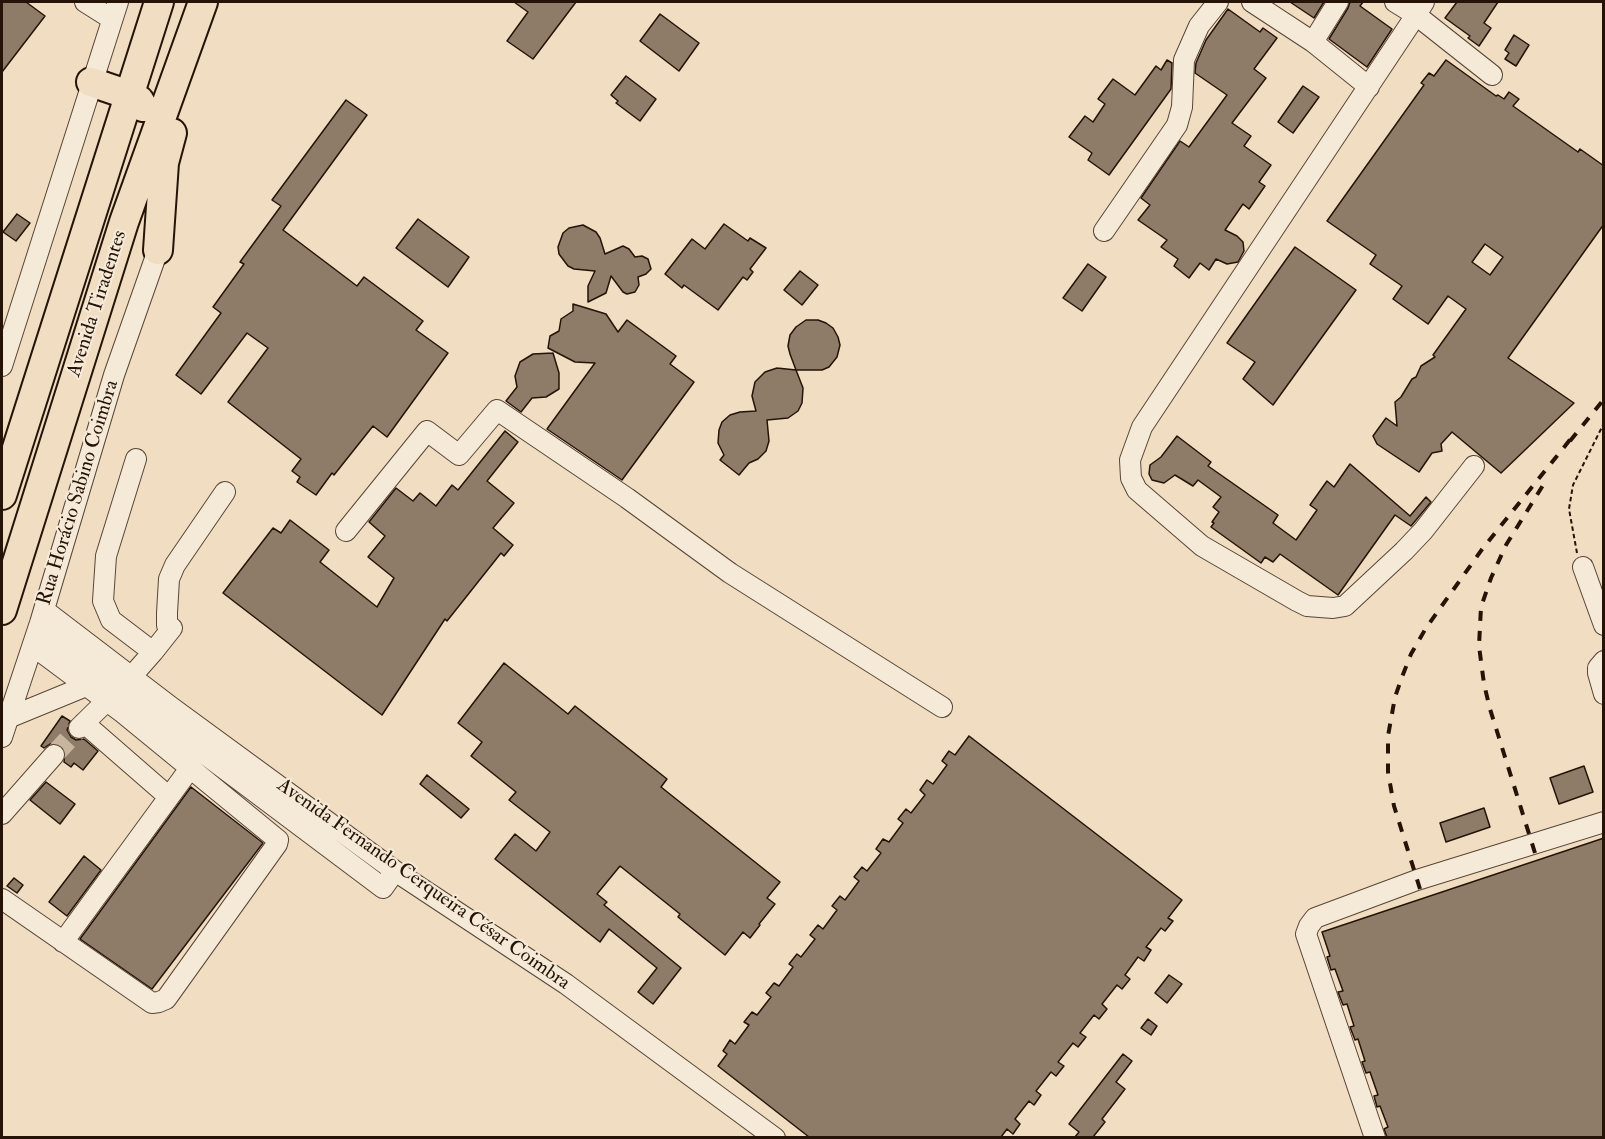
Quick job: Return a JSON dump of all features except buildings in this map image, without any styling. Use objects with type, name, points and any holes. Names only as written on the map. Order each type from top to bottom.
[{"type":"highway","name":"Avenida Tiradentes","points":[[2,495],[159,2]]},
{"type":"highway","name":"Avenida Tiradentes","points":[[2,610],[124,222],[200,11]]},
{"type":"highway","points":[[158,250],[164,163],[200,11]]},
{"type":"highway","points":[[91,82],[129,94],[139,100],[147,117],[146,135],[124,222]]},
{"type":"street","points":[[2,366],[115,10],[85,2]]},
{"type":"street","points":[[1104,231],[1177,125],[1182,107],[1184,60],[1199,26],[1218,2]]},
{"type":"street","points":[[1252,2],[1313,42],[1369,87]]},
{"type":"street","points":[[1313,42],[1338,2]]},
{"type":"street","points":[[1395,2],[1420,8],[1492,75]]},
{"type":"street","points":[[1420,8],[1142,427],[1130,460],[1131,478],[1137,490],[1202,546],[1307,606],[1333,608],[1345,606],[1404,551],[1474,466]]},
{"type":"street","name":"Rua Horácio Sabino Coimbra","points":[[5,728],[38,628],[114,375],[158,250]]},
{"type":"street","points":[[345,531],[427,430],[459,455],[497,410],[627,498],[730,573],[942,707]]},
{"type":"street","points":[[136,459],[106,556],[103,601],[111,620],[153,652]]},
{"type":"street","points":[[169,797],[82,725],[119,689],[172,628],[167,625],[169,579],[175,566],[225,492]]},
{"type":"street","points":[[1583,567],[1604,625]]},
{"type":"street","points":[[38,628],[86,686]]},
{"type":"street","points":[[38,628],[383,888],[395,871]]},
{"type":"street","points":[[1604,661],[1598,668],[1598,673],[1604,694]]},
{"type":"street","points":[[2,899],[152,1003],[166,999],[278,840],[191,767],[119,689],[86,686],[5,728]]},
{"type":"street","name":"Avenida Fernando Cerqueira César Coimbra","points":[[119,689],[566,984],[775,1137]]},
{"type":"street","points":[[2,814],[54,755]]},
{"type":"street","points":[[63,942],[191,767]]},
{"type":"street","points":[[1375,1137],[1306,934],[1309,926],[1315,918],[1417,880],[1604,822]]},
{"type":"path","points":[[1583,567],[1576,551],[1569,509],[1573,485],[1604,423]]},
{"type":"tunnel","points":[[54,755],[79,728]]},
{"type":"railway","points":[[1570,441],[1604,399]]},
{"type":"railway","points":[[1420,889],[1394,806],[1388,772],[1388,736],[1395,697],[1411,654],[1426,628],[1483,548],[1573,436]]},
{"type":"railway","points":[[1535,853],[1490,709],[1479,646],[1481,607],[1491,578],[1506,545],[1545,482]]}]
